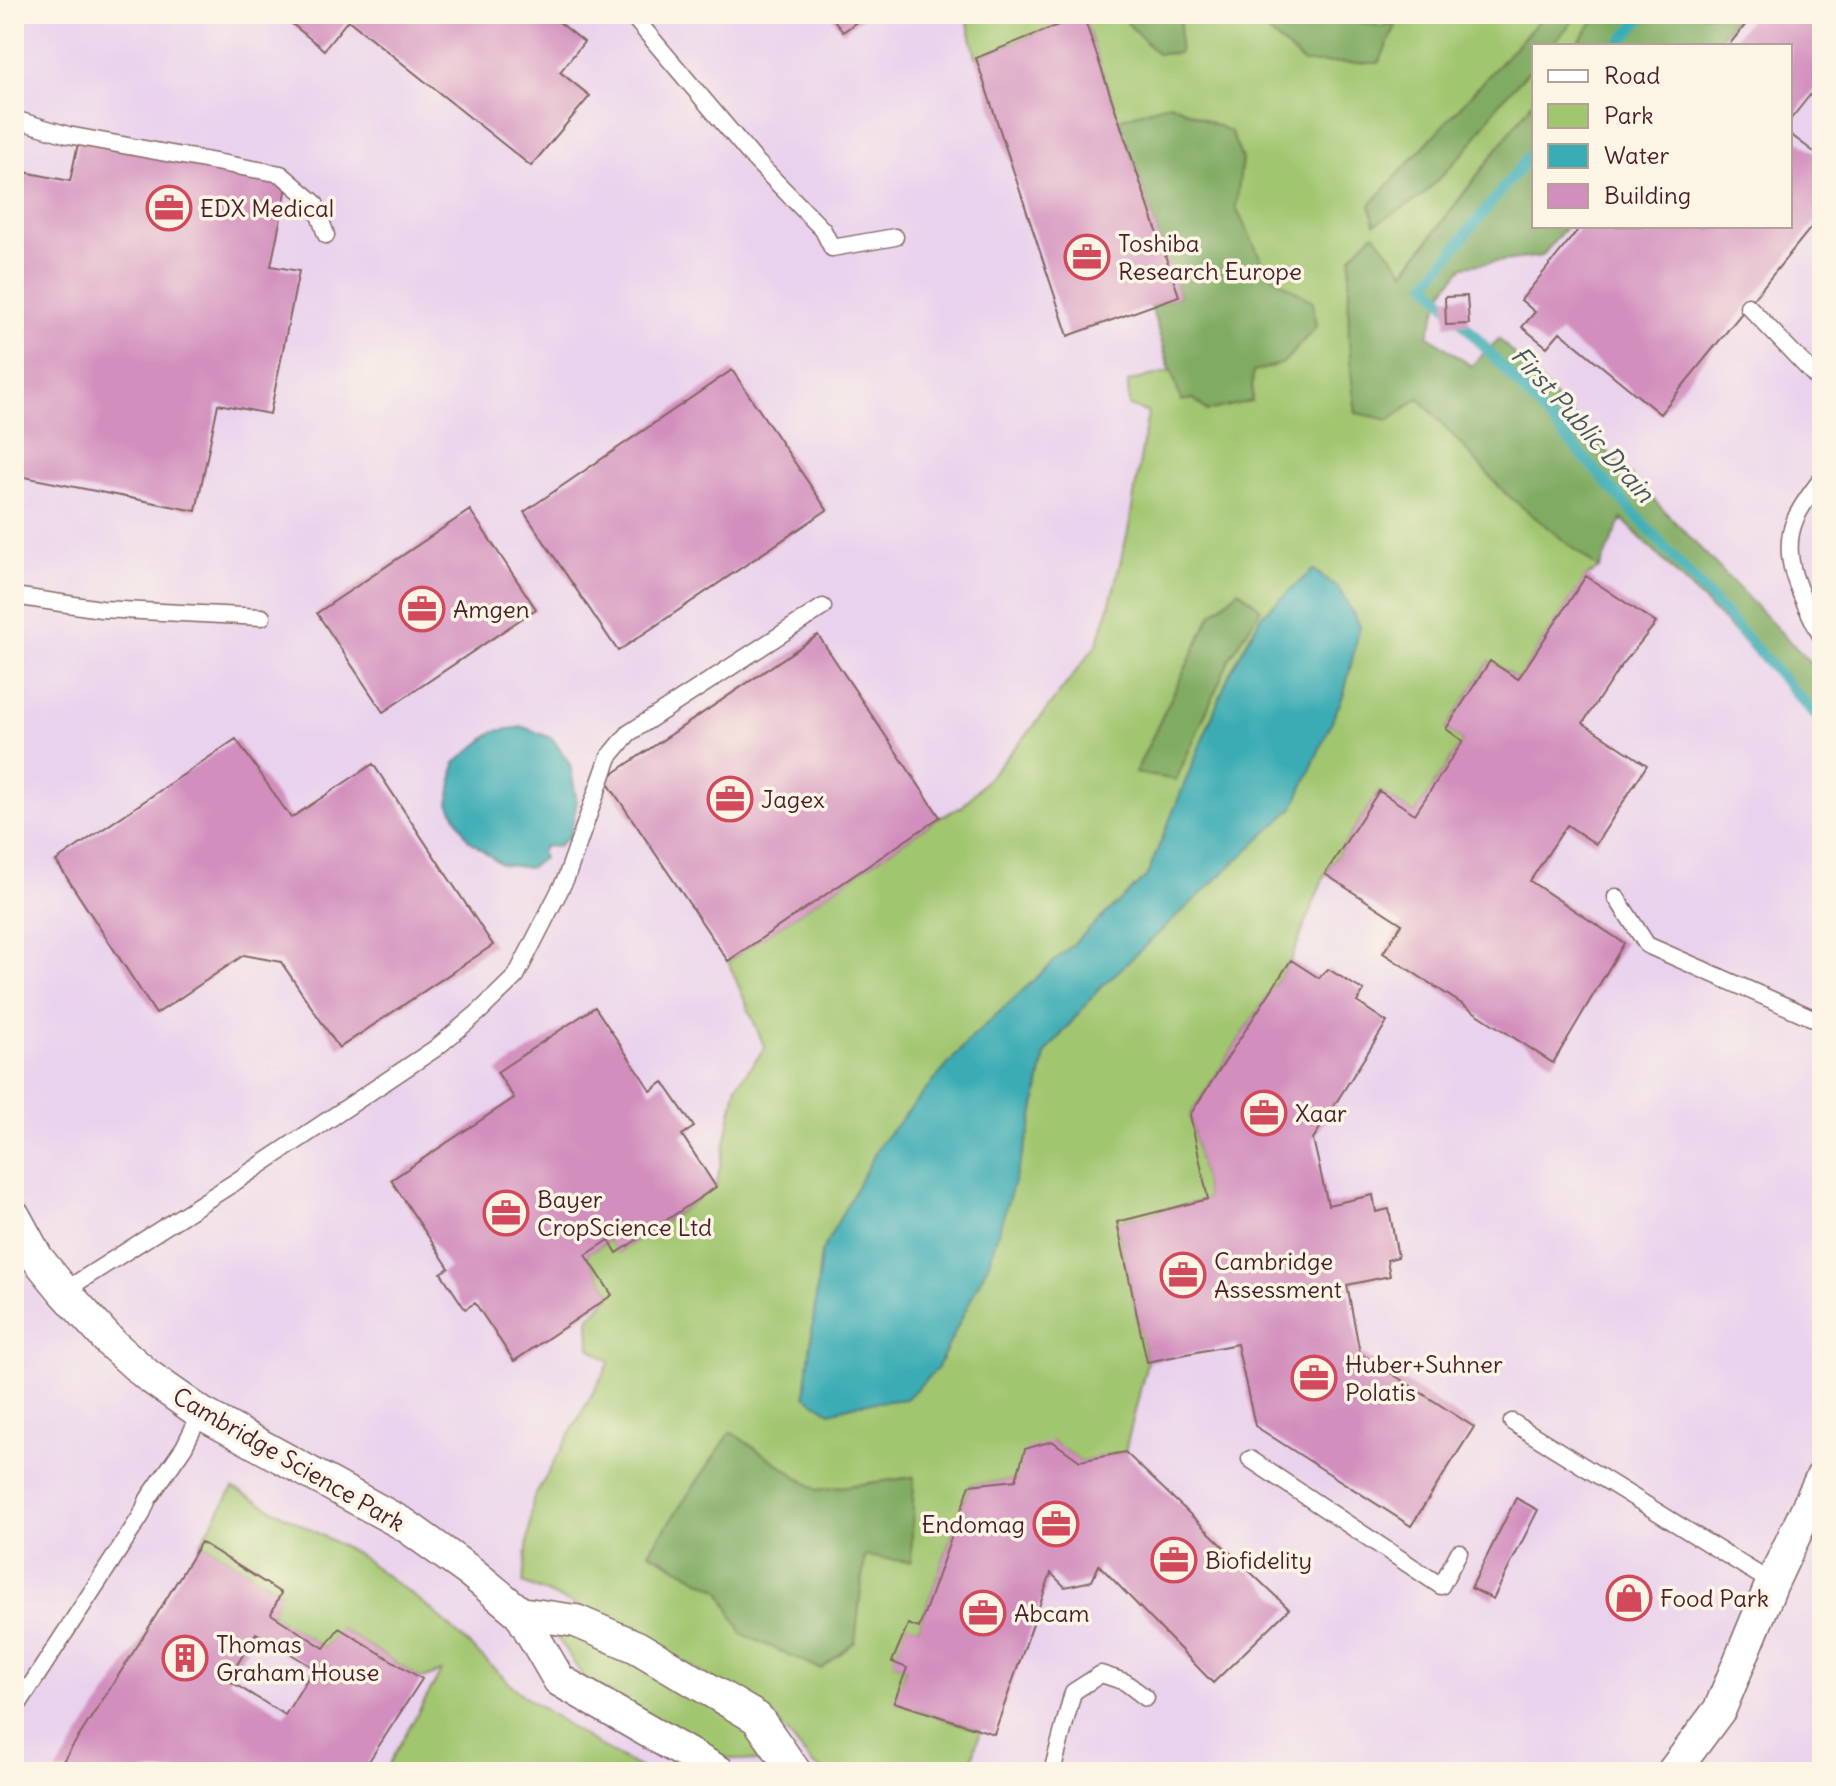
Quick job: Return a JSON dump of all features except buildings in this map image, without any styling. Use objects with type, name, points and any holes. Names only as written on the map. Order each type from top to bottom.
[{"type":"street","name":"Cambridge Science Park","points":[[14,1216],[37,1258],[64,1291],[111,1343],[147,1375],[201,1413],[405,1525],[472,1573],[520,1613],[559,1680],[719,1772]]},
{"type":"street","points":[[1673,1772],[1720,1709],[1772,1583],[1822,1477]]},
{"type":"street","points":[[520,1613],[576,1621],[637,1647],[757,1718],[795,1772]]},
{"type":"lane","points":[[631,14],[753,158],[823,230],[832,248],[895,237]]},
{"type":"lane","points":[[14,119],[68,135],[281,174],[315,203],[326,235]]},
{"type":"lane","points":[[1748,306],[1822,383]]},
{"type":"lane","points":[[1822,478],[1795,521],[1789,550],[1798,591],[1822,638]]},
{"type":"lane","points":[[14,596],[101,609],[262,617]]},
{"type":"lane","points":[[64,1291],[436,1048],[479,1012],[516,976],[566,878],[609,757],[629,733],[823,607]]},
{"type":"lane","points":[[1616,897],[1647,945],[1822,1022]]},
{"type":"lane","points":[[14,1711],[141,1516],[148,1499],[184,1447],[201,1413]]},
{"type":"lane","points":[[1512,1422],[1772,1583]]},
{"type":"lane","points":[[1250,1459],[1441,1586],[1459,1552]]},
{"type":"lane","points":[[1052,1772],[1073,1692],[1101,1674],[1125,1682],[1146,1698]]},
{"type":"shaded area","points":[[14,14],[1822,14],[1822,1772],[14,1772]]},
{"type":"green space","points":[[966,14],[1599,14],[1576,44],[1532,44],[1532,103],[1404,272],[1427,335],[1471,366],[1621,518],[1599,569],[1586,577],[1518,679],[1490,661],[1446,729],[1463,741],[1415,814],[1379,791],[1325,874],[1291,960],[1190,1115],[1208,1199],[1117,1222],[1147,1362],[1125,1452],[1080,1461],[1052,1441],[1016,1480],[970,1485],[919,1628],[908,1625],[893,1662],[907,1668],[895,1702],[980,1731],[969,1772],[827,1772],[813,1765],[773,1715],[613,1621],[523,1583],[533,1500],[610,1362],[590,1348],[589,1317],[612,1295],[586,1255],[609,1240],[618,1253],[716,1187],[737,1085],[765,1048],[728,961],[940,817],[962,807],[1030,731],[1097,644],[1128,532],[1148,413],[1129,406],[1128,382],[1170,371],[1151,306],[1179,296],[1083,15],[976,58]],"holes":[[[1314,570],[1339,589],[1097,991],[1045,1054],[1031,1127],[860,1404],[830,1412],[805,1395],[821,1253],[1061,957],[1147,876],[1229,675],[1262,615]]]},
{"type":"green space","points":[[1119,14],[1181,14],[1179,53],[1157,54]]},
{"type":"green space","points":[[1248,14],[1323,14],[1381,27],[1398,21],[1379,63],[1304,63]]},
{"type":"green space","points":[[1545,14],[1579,14],[1553,44],[1532,44],[1532,67],[1499,103],[1469,147],[1421,197],[1375,224],[1370,205]]},
{"type":"green space","points":[[1599,14],[1739,14],[1715,44],[1576,44]]},
{"type":"green space","points":[[1170,103],[1231,132],[1242,159],[1236,208],[1268,273],[1313,302],[1316,327],[1283,363],[1253,372],[1252,401],[1207,411],[1194,399],[1181,401],[1151,306],[1179,296],[1119,119]]},
{"type":"green space","points":[[1532,103],[1532,228],[1565,228],[1542,256],[1464,266],[1443,291],[1428,335],[1471,366],[1499,339],[1822,675],[1822,721],[1622,519],[1599,569],[1505,493],[1419,398],[1389,420],[1356,413],[1349,335],[1351,256],[1374,233],[1405,272]]},
{"type":"green space","points":[[1239,590],[1261,609],[1230,658],[1176,780],[1135,773],[1211,615]]},
{"type":"green space","points":[[731,1432],[817,1490],[914,1477],[911,1562],[865,1556],[855,1642],[821,1669],[742,1634],[720,1591],[649,1552]]},
{"type":"green space","points":[[233,1488],[357,1554],[432,1610],[520,1693],[599,1746],[648,1772],[384,1772],[441,1672],[422,1679],[340,1628],[324,1648],[271,1614],[280,1592],[201,1542]]},
{"type":"green space","points":[[554,1632],[609,1648],[746,1727],[771,1764],[720,1757],[583,1677]]},
{"type":"water","points":[[1313,570],[1339,589],[1360,626],[1344,694],[1294,807],[1097,991],[1045,1054],[1031,1127],[989,1262],[937,1369],[906,1399],[860,1404],[830,1412],[805,1396],[821,1253],[880,1144],[969,1040],[1147,876],[1229,675],[1262,615]]},
{"type":"water","points":[[523,727],[552,738],[570,764],[577,802],[570,836],[557,847],[545,846],[541,852],[543,858],[529,868],[501,864],[468,839],[449,803],[455,763],[495,731]]},
{"type":"waterway","name":"First Public Drain","points":[[1620,44],[1644,14]]},
{"type":"waterway","name":"First Public Drain","points":[[1532,152],[1427,283],[1822,722]]},
{"type":"place","name":"EDX Medical","points":[[169,208]]},
{"type":"place","name":"Toshiba Research Europe","points":[[1087,257]]},
{"type":"place","name":"Amgen","points":[[422,609]]},
{"type":"place","name":"Jagex","points":[[730,799]]},
{"type":"place","name":"Xaar","points":[[1264,1113]]},
{"type":"place","name":"Bayer CropScience Ltd","points":[[506,1213]]},
{"type":"place","name":"Cambridge Assessment","points":[[1183,1275]]},
{"type":"place","name":"Huber+Suhner Polatis","points":[[1314,1378]]},
{"type":"place","name":"Endomag","points":[[1056,1524]]},
{"type":"place","name":"Biofidelity","points":[[1174,1560]]},
{"type":"place","name":"Food Park","points":[[1629,1598]]},
{"type":"place","name":"Abcam","points":[[983,1613]]},
{"type":"place","name":"Thomas Graham House","points":[[185,1658]]}]
